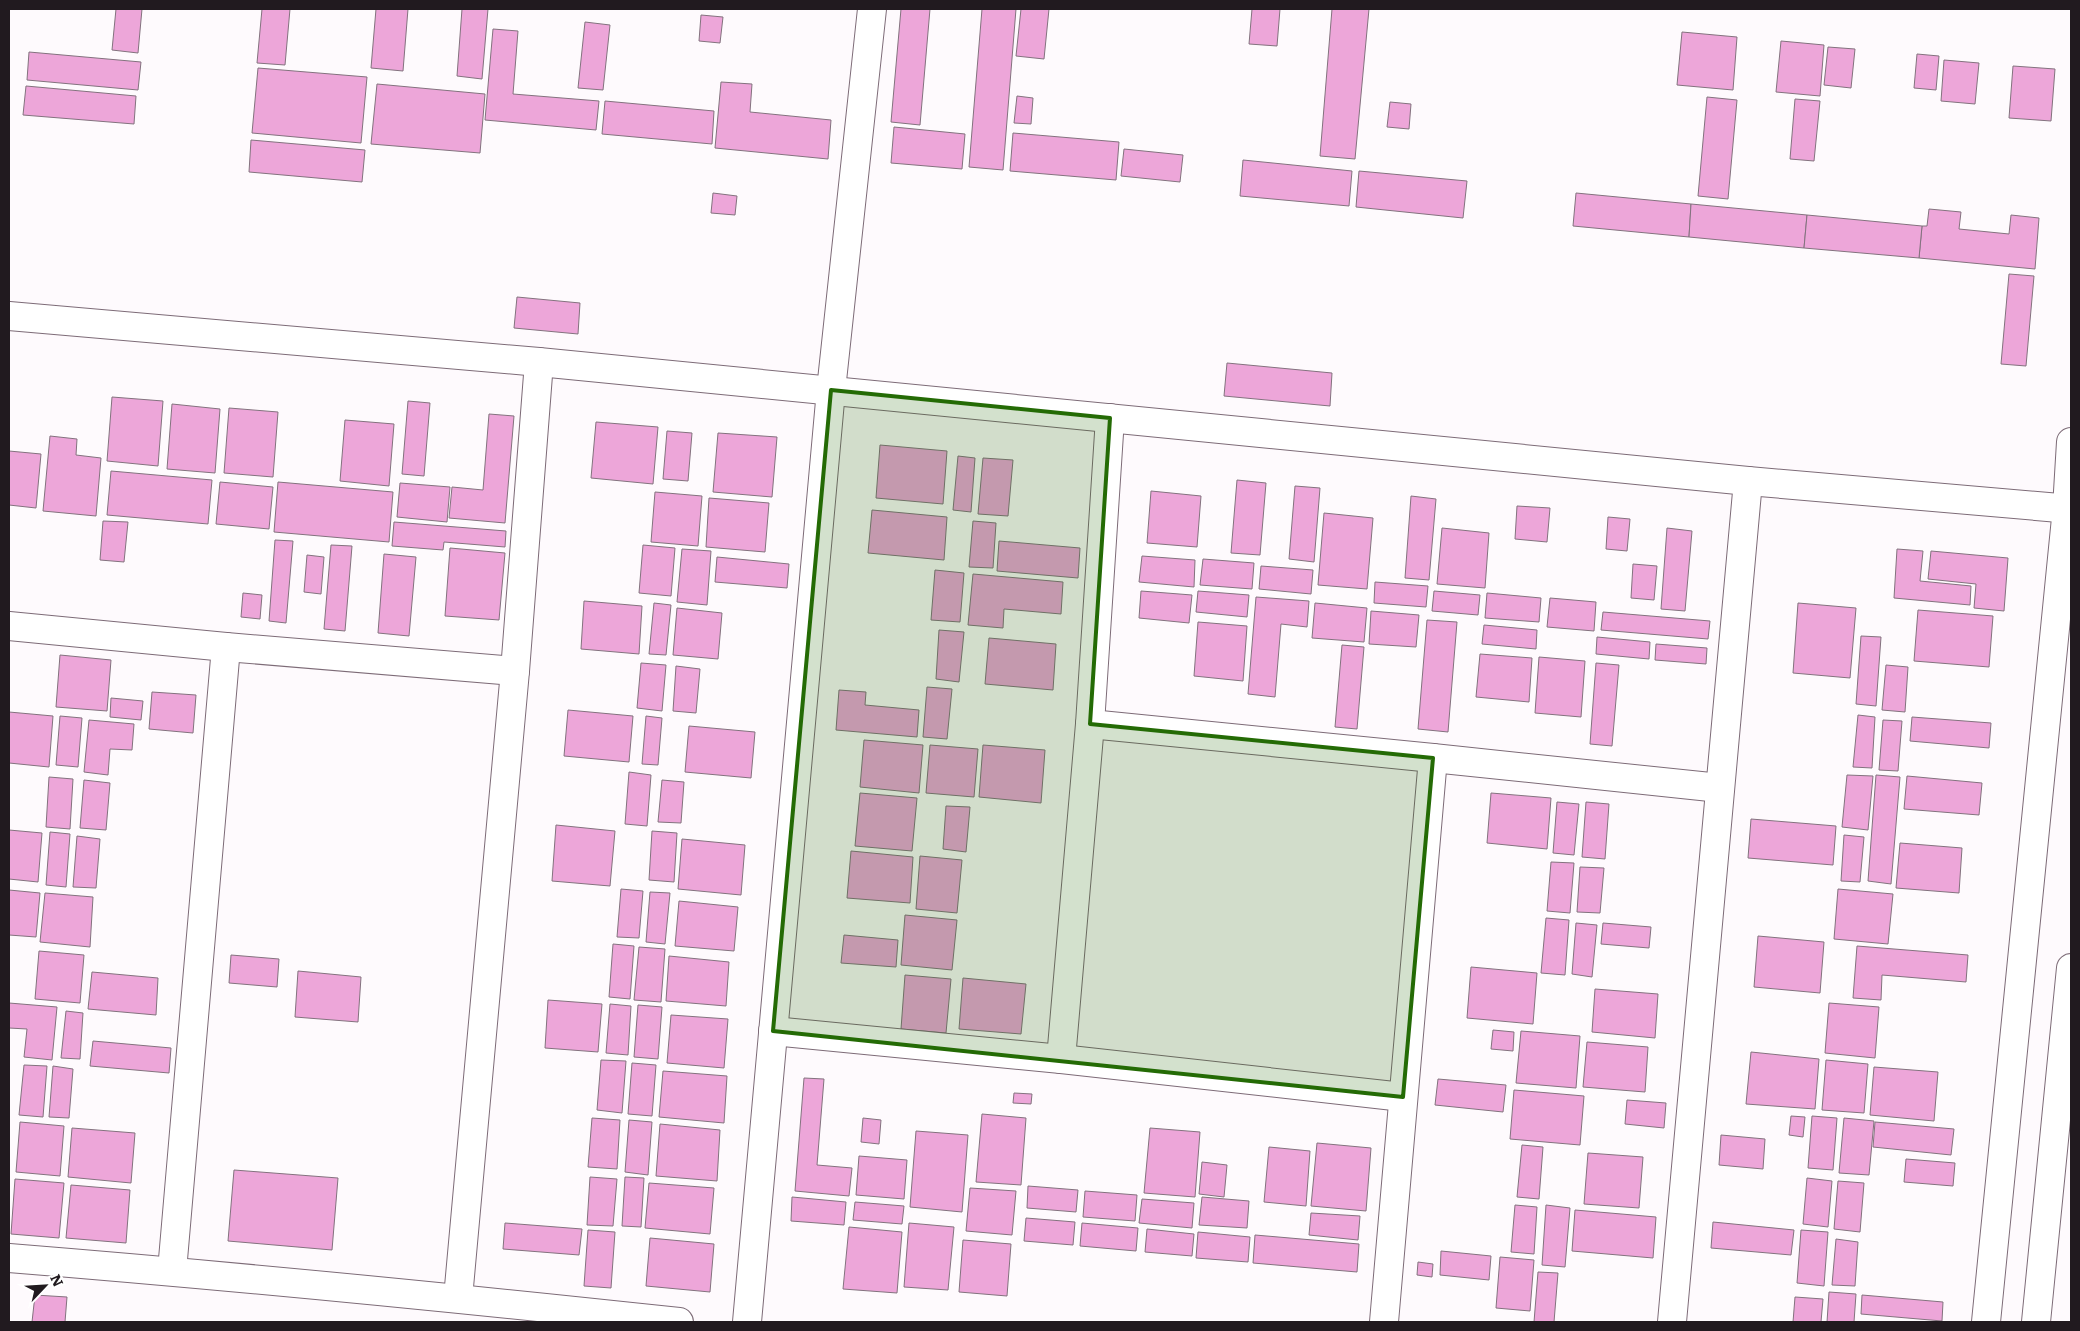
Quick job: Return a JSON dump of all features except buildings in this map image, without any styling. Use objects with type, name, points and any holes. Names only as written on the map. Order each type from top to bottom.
[{"type":"street","points":[[747,1322],[831,390],[872,9]]},
{"type":"street","points":[[9,316],[539,362],[1748,481],[2069,509]]},
{"type":"street","points":[[458,1298],[515,671],[539,362]]},
{"type":"street","points":[[1061,1060],[1090,724],[1110,418]]},
{"type":"street","points":[[1986,1322],[2069,509],[2071,442]]},
{"type":"street","points":[[1672,1322],[1748,481]]},
{"type":"street","points":[[9,626],[226,647],[515,671]]},
{"type":"street","points":[[172,1271],[226,647]]},
{"type":"street","points":[[1090,724],[1720,788]]},
{"type":"street","points":[[1384,1322],[1433,758]]},
{"type":"street","points":[[2036,1322],[2065,1080],[2071,968]]},
{"type":"street","points":[[773,1031],[1403,1097]]},
{"type":"street","points":[[9,1258],[172,1271],[458,1298],[679,1322]]},
{"type":"highlighted area","points":[[831,390],[1110,418],[1090,724],[1433,758],[1403,1097],[773,1031]]}]
